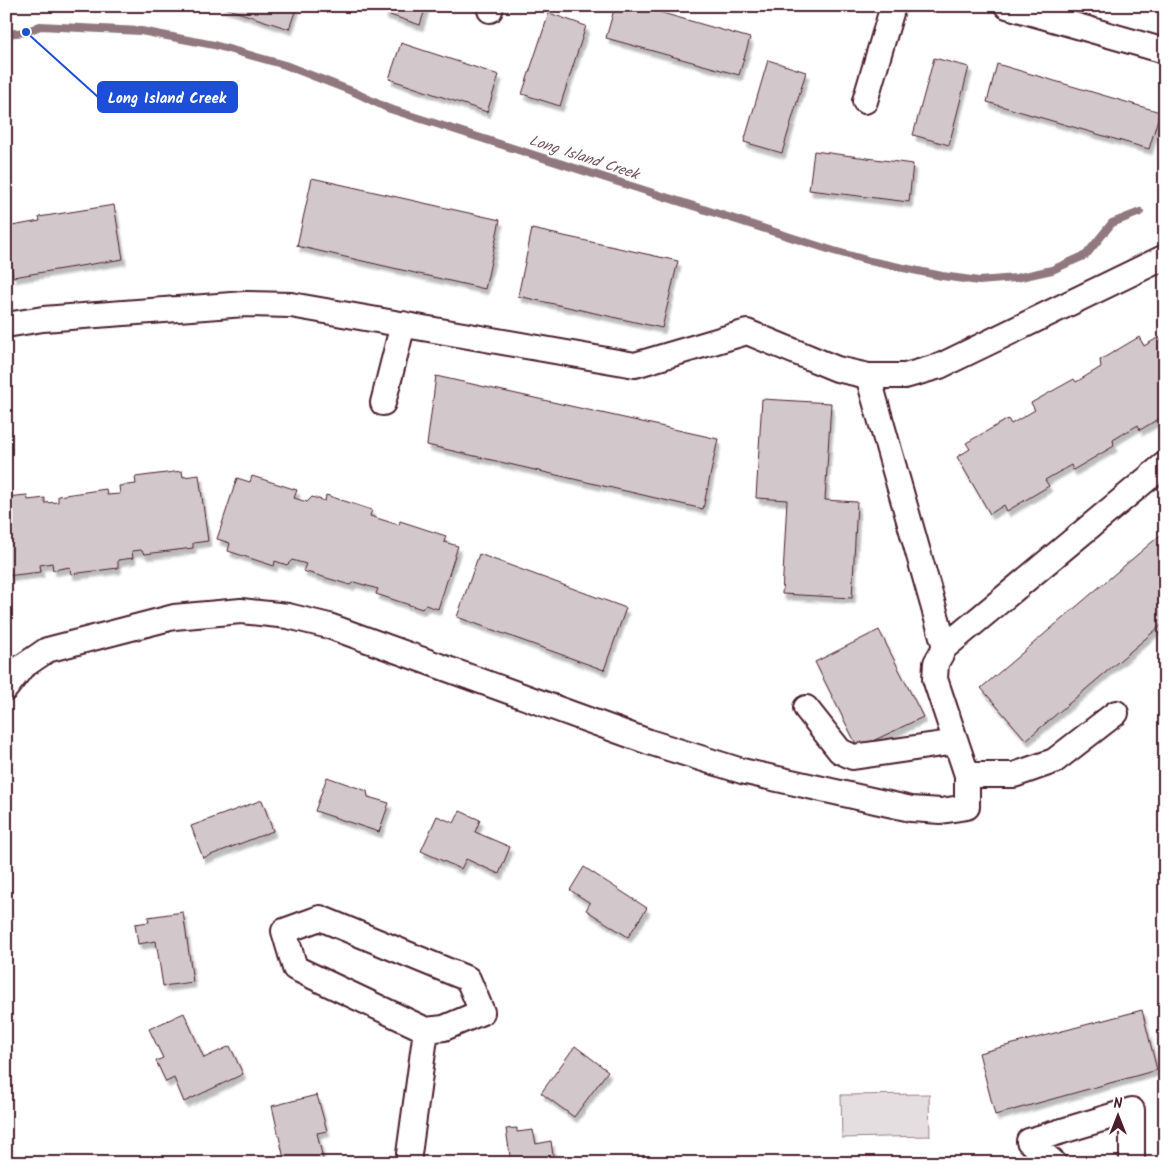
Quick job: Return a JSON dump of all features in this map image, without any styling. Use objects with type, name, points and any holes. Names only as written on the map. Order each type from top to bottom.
[{"type":"street","points":[[865,101],[893,6]]},
{"type":"street","points":[[1007,6],[1165,51]]},
{"type":"street","points":[[6,324],[42,319],[245,304],[291,304],[635,365],[747,332],[837,369],[868,376],[905,376],[940,366],[1165,257]]},
{"type":"street","points":[[383,403],[403,324]]},
{"type":"street","points":[[868,376],[945,647]]},
{"type":"street","points":[[6,688],[22,668],[47,650],[174,617],[241,611],[288,616],[329,626],[649,742],[742,771],[911,809],[941,811],[967,807],[968,775],[935,679],[936,662],[945,647],[1165,464]]},
{"type":"street","points":[[806,708],[840,751],[854,757],[956,742]]},
{"type":"street","points":[[968,775],[1014,775],[1054,761],[1116,713]]},
{"type":"street","points":[[320,918],[468,979],[482,1012],[444,1028],[426,1030],[296,968],[284,931],[320,918]]},
{"type":"street","points":[[409,1163],[426,1030]]},
{"type":"street","points":[[1054,1163],[1029,1141],[1132,1110],[1132,1163]]},
{"type":"shaded area","points":[[929,1094],[930,1136],[842,1138],[841,1095]]},
{"type":"building","points":[[219,6],[297,6],[289,29]]},
{"type":"building","points":[[386,6],[426,6],[420,25],[384,13]]},
{"type":"building","points":[[615,6],[638,6],[750,38],[739,75],[606,38]]},
{"type":"building","points":[[549,13],[586,26],[560,106],[522,94]]},
{"type":"building","points":[[401,43],[499,75],[487,112],[389,79]]},
{"type":"building","points":[[934,58],[969,67],[949,145],[913,135]]},
{"type":"building","points":[[768,60],[806,72],[782,153],[744,142]]},
{"type":"building","points":[[997,64],[1160,112],[1149,149],[987,102]]},
{"type":"building","points":[[814,151],[913,164],[909,202],[809,190]]},
{"type":"building","points":[[312,178],[500,220],[485,289],[297,246]]},
{"type":"building","points":[[114,205],[123,259],[13,277],[6,227],[40,221],[39,217]]},
{"type":"building","points":[[532,229],[678,261],[662,328],[518,296]]},
{"type":"building","points":[[1139,337],[1144,346],[1159,337],[1165,348],[1165,415],[1140,430],[1138,425],[1113,440],[1114,446],[1073,470],[1071,465],[1045,480],[1049,486],[1007,511],[1004,505],[990,514],[957,457],[970,449],[966,443],[1008,419],[1011,424],[1035,410],[1031,403],[1074,379],[1076,382],[1101,367],[1100,360]]},
{"type":"building","points":[[436,376],[718,439],[703,509],[427,445]]},
{"type":"building","points":[[762,399],[831,403],[825,500],[857,502],[852,598],[782,594],[787,500],[756,498]]},
{"type":"building","points":[[182,471],[183,477],[199,475],[208,541],[193,543],[193,548],[145,554],[141,550],[132,551],[133,558],[118,560],[118,568],[71,574],[70,567],[53,570],[52,563],[40,565],[41,572],[6,576],[6,497],[27,495],[28,500],[45,498],[45,503],[58,502],[58,496],[106,489],[107,495],[120,494],[119,486],[136,484],[135,477]]},
{"type":"building","points":[[252,476],[297,490],[294,498],[307,502],[312,497],[325,501],[326,495],[372,510],[370,516],[399,525],[400,521],[446,536],[444,542],[458,546],[438,609],[425,605],[422,609],[376,594],[378,589],[354,582],[350,585],[303,571],[306,564],[292,560],[287,565],[275,561],[274,566],[228,551],[230,543],[217,539],[237,478],[250,482]]},
{"type":"building","points":[[1165,531],[1165,622],[1026,740],[981,688]]},
{"type":"building","points":[[479,554],[626,608],[604,670],[457,617]]},
{"type":"building","points":[[879,630],[923,717],[858,748],[815,662]]},
{"type":"building","points":[[327,777],[367,791],[368,797],[389,803],[379,832],[315,811]]},
{"type":"building","points":[[262,800],[273,831],[203,858],[191,826]]},
{"type":"building","points":[[460,811],[480,820],[475,832],[510,847],[499,874],[466,859],[461,869],[421,851],[437,816],[454,823]]},
{"type":"building","points":[[584,867],[647,908],[628,937],[586,910],[590,903],[570,890]]},
{"type":"building","points":[[183,912],[193,982],[163,986],[156,941],[138,944],[135,924],[149,922],[148,917]]},
{"type":"building","points":[[1142,1010],[1157,1070],[995,1115],[979,1053]]},
{"type":"building","points":[[184,1013],[204,1058],[230,1046],[243,1074],[184,1102],[174,1078],[166,1082],[156,1061],[163,1058],[149,1029]]},
{"type":"building","points":[[575,1046],[608,1071],[574,1117],[541,1093]]},
{"type":"building","points":[[317,1095],[327,1131],[317,1133],[323,1159],[309,1163],[285,1163],[272,1106]]},
{"type":"building","points":[[517,1128],[517,1132],[533,1130],[536,1144],[551,1141],[554,1163],[511,1163],[506,1129]]},
{"type":"waterway","name":"Long Island Creek","points":[[6,34],[26,32],[40,26],[141,31],[214,45],[285,65],[354,92],[387,108],[834,251],[870,261],[942,276],[979,281],[1016,278],[1052,270],[1086,255],[1112,223],[1140,212]]},
{"type":"place","name":"Long Island Creek","points":[[26,32]]}]
